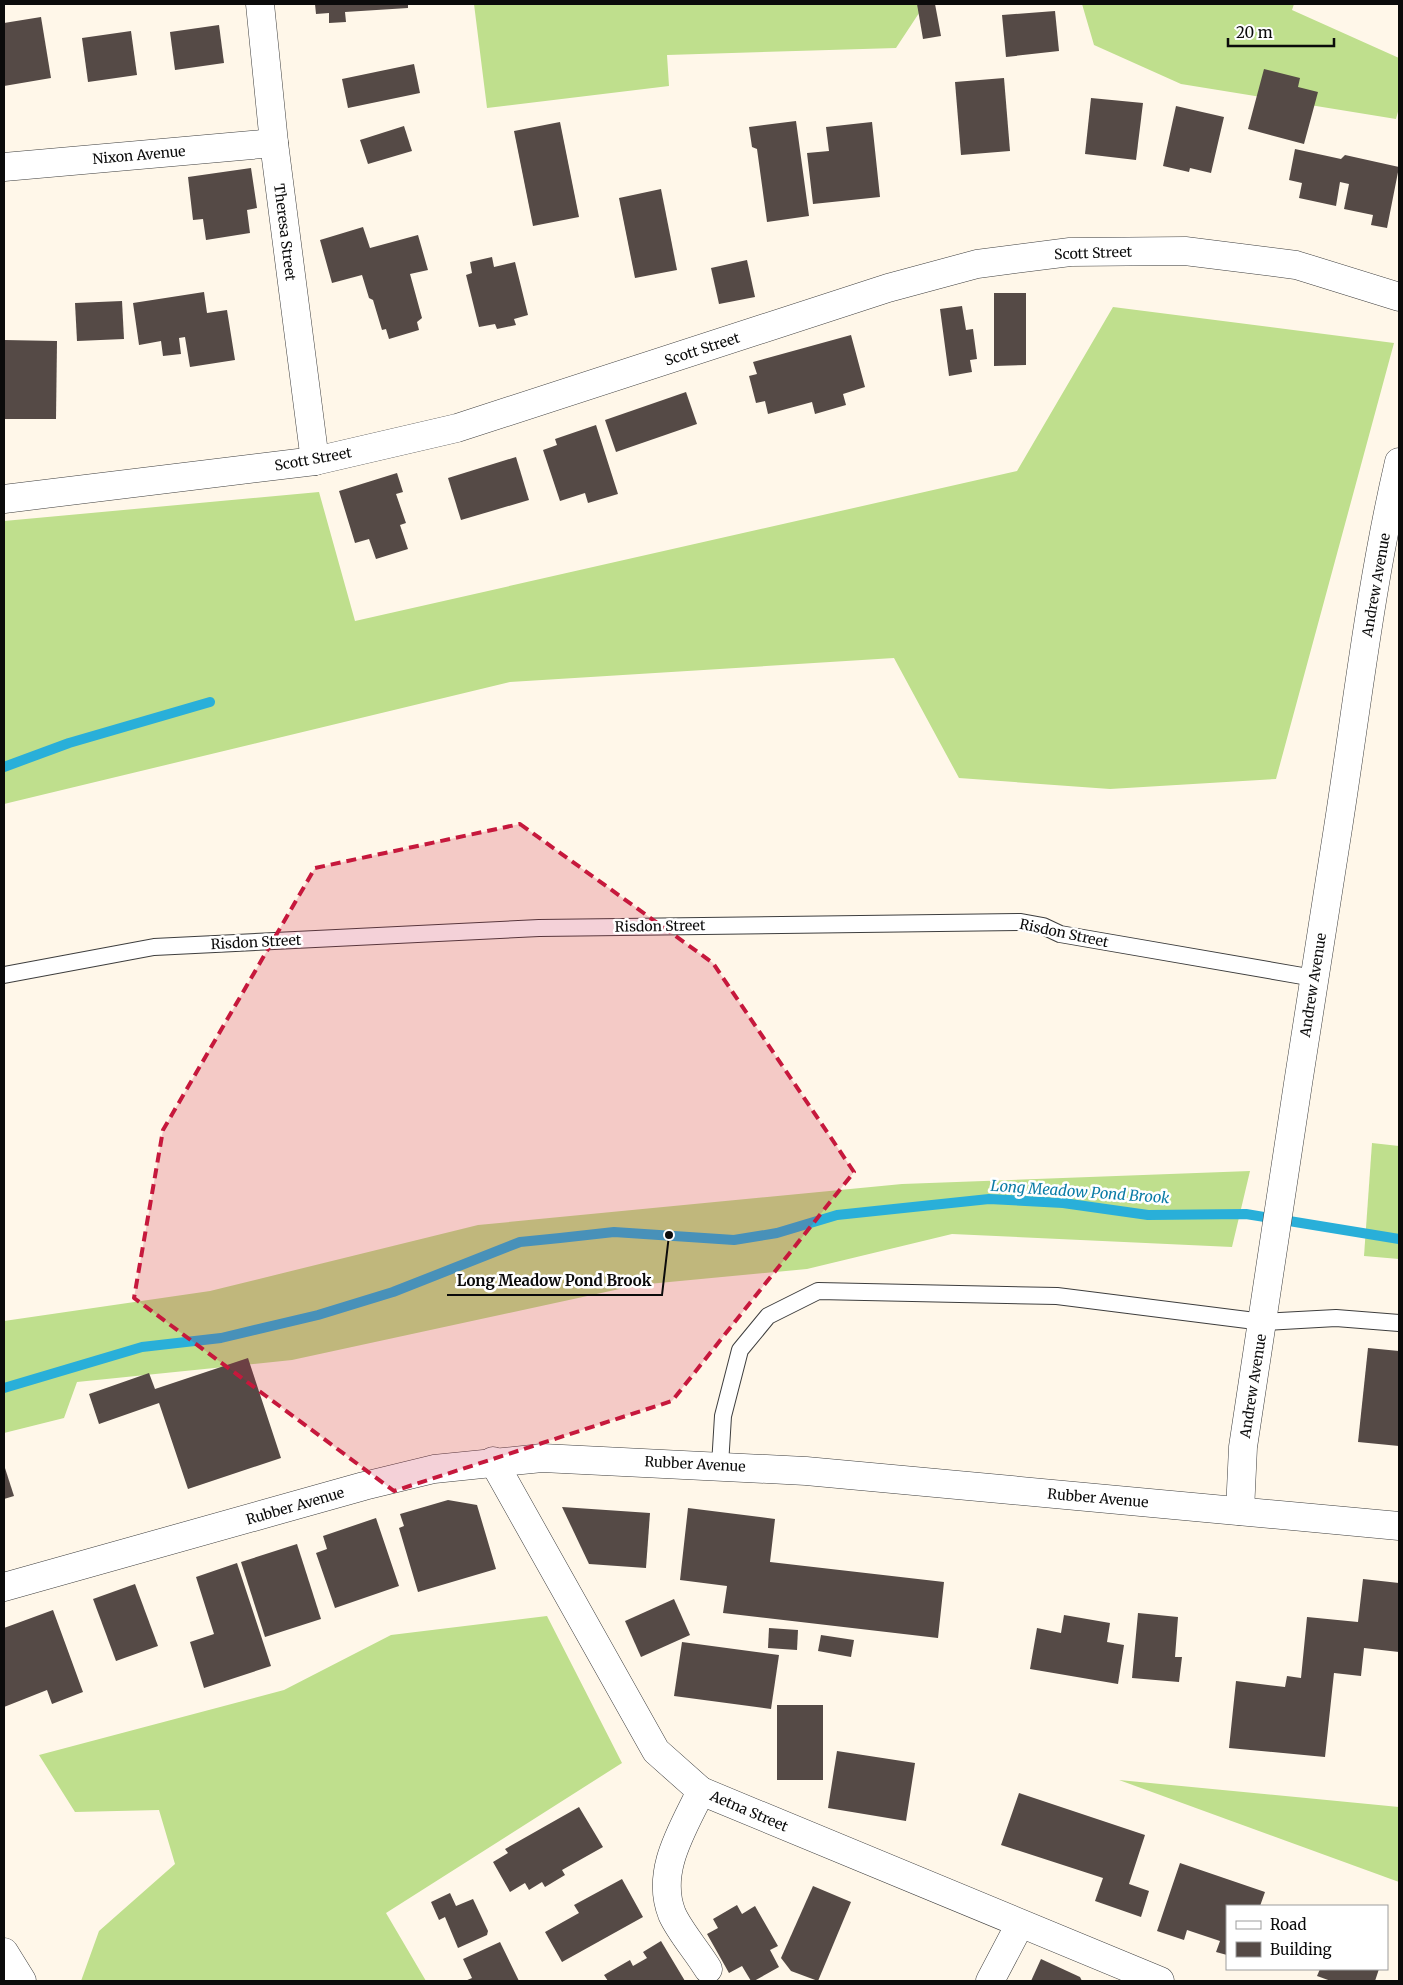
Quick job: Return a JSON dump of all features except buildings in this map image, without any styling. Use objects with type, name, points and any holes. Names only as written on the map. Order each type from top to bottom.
[{"type":"street","name":"Theresa Street","points":[[260,4],[274,143],[315,461]]},
{"type":"street","name":"Nixon Avenue","points":[[4,167],[274,143]]},
{"type":"street","name":"Scott Street","points":[[4,499],[315,461],[457,428],[888,288],[977,264],[1070,252],[1185,251],[1296,265],[1399,297]]},
{"type":"street","name":"Andrew Avenue","points":[[1240,1511],[1243,1447],[1314,978],[1367,640],[1391,496],[1399,462]]},
{"type":"street","name":"Rubber Avenue","points":[[4,1587],[364,1486],[434,1469],[493,1461],[542,1458],[720,1465],[1399,1526]]},
{"type":"street","name":"Aetna Street","points":[[493,1461],[656,1752],[701,1791],[1160,1981]]},
{"type":"street","points":[[701,1791],[678,1839],[665,1878],[672,1914],[708,1969]]},
{"type":"street","points":[[990,1981],[1020,1924]]},
{"type":"street","points":[[4,1952],[22,1981]]},
{"type":"lane","name":"Risdon Street","points":[[4,975],[154,947],[539,928],[1020,922],[1043,926],[1060,934],[1314,978]]},
{"type":"lane","points":[[720,1465],[723,1416],[740,1350],[768,1316],[818,1291],[1057,1296],[1263,1322],[1336,1318],[1399,1323]]},
{"type":"highlighted area","points":[[520,824],[713,963],[854,1172],[672,1401],[394,1491],[134,1298],[163,1130],[315,868]]},
{"type":"green space","points":[[474,4],[925,4],[896,48],[667,55],[669,86],[487,108]]},
{"type":"green space","points":[[1082,4],[1294,4],[1292,10],[1399,58],[1399,108],[1396,119],[1181,84],[1094,45]]},
{"type":"green space","points":[[1113,307],[1394,343],[1276,779],[1110,789],[959,778],[894,658],[510,682],[4,804],[4,521],[319,492],[355,621],[1017,471]]},
{"type":"green space","points":[[1372,1143],[1399,1146],[1399,1259],[1364,1256]]},
{"type":"green space","points":[[1250,1171],[1232,1247],[952,1234],[807,1269],[638,1285],[292,1360],[77,1382],[64,1418],[4,1433],[4,1321],[210,1291],[478,1225],[902,1184]]},
{"type":"green space","points":[[547,1616],[622,1763],[386,1913],[426,1981],[81,1981],[99,1931],[175,1864],[159,1810],[75,1812],[39,1755],[284,1690],[391,1635]]},
{"type":"green space","points":[[1119,1780],[1399,1807],[1399,1882]]},
{"type":"waterway","points":[[4,767],[69,743],[210,702]]},
{"type":"waterway","name":"Long Meadow Pond Brook","points":[[4,1388],[142,1347],[221,1338],[318,1315],[393,1292],[520,1242],[614,1232],[734,1240],[777,1233],[837,1215],[989,1199],[1063,1203],[1148,1215],[1246,1214],[1399,1239]]},
{"type":"place","name":"Long Meadow Pond Brook","points":[[669,1235]]}]
